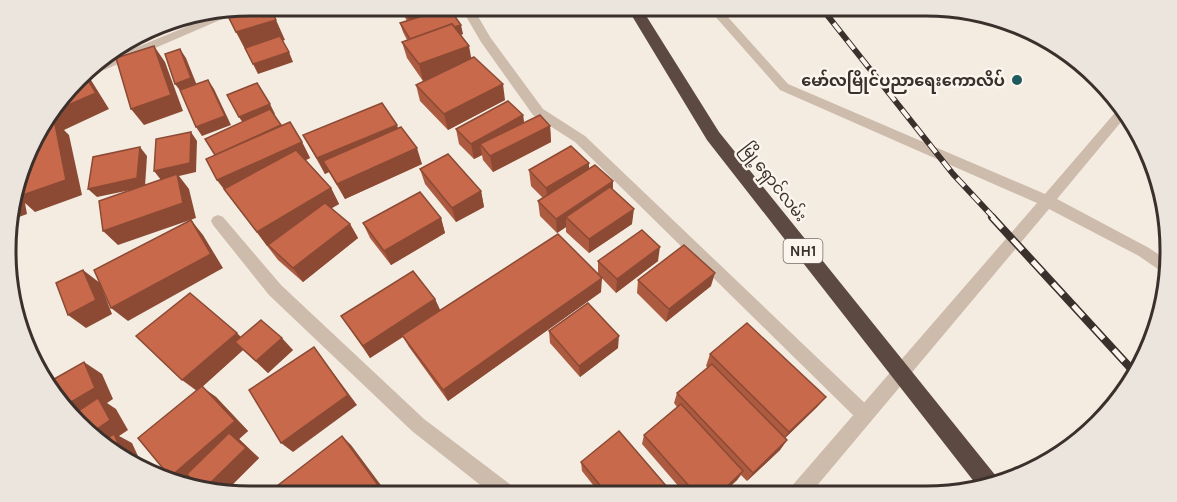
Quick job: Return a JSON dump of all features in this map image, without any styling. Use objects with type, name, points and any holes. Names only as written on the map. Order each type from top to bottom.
[{"type":"highway","name":"မြို့ရှောင်လမ်း","points":[[639,16],[713,136],[985,478]]},
{"type":"street","points":[[472,16],[485,39],[538,112],[580,139],[865,415]]},
{"type":"street","points":[[721,16],[784,87],[1047,201],[1144,252],[1160,264]]},
{"type":"street","points":[[112,62],[213,20]]},
{"type":"street","points":[[805,486],[1118,117]]},
{"type":"street","points":[[218,221],[275,290],[418,425],[496,486]]},
{"type":"building","points":[[274,16],[276,20],[236,32],[229,18]]},
{"type":"building","points":[[423,16],[455,16],[461,25],[454,27],[452,24],[410,39],[400,23]]},
{"type":"building","points":[[452,24],[469,46],[419,64],[402,42]]},
{"type":"building","points":[[280,36],[289,52],[253,64],[245,48]]},
{"type":"building","points":[[154,46],[171,95],[131,109],[116,59]]},
{"type":"building","points":[[180,49],[191,78],[175,84],[165,54]]},
{"type":"building","points":[[474,57],[503,84],[444,114],[416,85]]},
{"type":"building","points":[[208,80],[225,116],[196,127],[180,90]]},
{"type":"building","points":[[89,82],[96,93],[67,105]]},
{"type":"building","points":[[257,83],[270,104],[239,117],[227,95]]},
{"type":"building","points":[[508,101],[523,115],[471,144],[456,129]]},
{"type":"building","points":[[382,103],[397,125],[317,158],[303,135]]},
{"type":"building","points":[[270,109],[281,125],[215,155],[205,139]]},
{"type":"building","points":[[540,115],[550,126],[490,156],[480,144]]},
{"type":"building","points":[[290,122],[302,142],[217,180],[206,159]]},
{"type":"building","points":[[55,123],[66,180],[23,195],[34,161]]},
{"type":"building","points":[[401,127],[417,148],[337,184],[323,161]]},
{"type":"building","points":[[191,132],[190,163],[154,171],[156,139]]},
{"type":"building","points":[[571,146],[589,163],[546,188],[529,170]]},
{"type":"building","points":[[140,147],[137,178],[88,189],[93,157]]},
{"type":"building","points":[[296,150],[331,188],[257,232],[224,189]]},
{"type":"building","points":[[448,154],[481,191],[452,208],[420,169]]},
{"type":"building","points":[[595,165],[613,181],[556,219],[538,201]]},
{"type":"building","points":[[177,174],[183,203],[103,231],[99,201]]},
{"type":"building","points":[[610,187],[634,209],[589,239],[566,217]]},
{"type":"building","points":[[420,192],[441,218],[384,251],[363,223]]},
{"type":"building","points":[[325,203],[350,224],[293,268],[268,245]]},
{"type":"building","points":[[191,220],[211,254],[111,308],[94,270]]},
{"type":"building","points":[[642,230],[660,247],[617,279],[598,261]]},
{"type":"building","points":[[558,234],[602,278],[443,390],[402,335]]},
{"type":"building","points":[[684,245],[715,273],[669,309],[638,280]]},
{"type":"building","points":[[83,270],[96,300],[68,315],[56,283]]},
{"type":"building","points":[[413,271],[435,299],[363,346],[341,316]]},
{"type":"building","points":[[190,293],[237,333],[182,380],[136,336]]},
{"type":"building","points":[[588,303],[619,336],[579,366],[549,331]]},
{"type":"building","points":[[261,320],[282,338],[256,361],[235,342]]},
{"type":"building","points":[[747,323],[826,397],[789,432],[710,354]]},
{"type":"building","points":[[314,347],[348,395],[281,443],[249,390]]},
{"type":"building","points":[[84,362],[95,388],[71,402],[55,379]]},
{"type":"building","points":[[712,364],[787,440],[753,473],[677,393]]},
{"type":"building","points":[[202,386],[235,421],[175,473],[163,469],[138,438]]},
{"type":"building","points":[[98,398],[110,420],[98,428],[79,411]]},
{"type":"building","points":[[681,404],[743,471],[727,486],[689,486],[644,435]]},
{"type":"building","points":[[619,431],[666,486],[601,486],[581,462]]},
{"type":"building","points":[[229,433],[246,448],[211,482],[191,478],[187,474]]},
{"type":"building","points":[[114,434],[118,444],[108,437]]},
{"type":"building","points":[[342,436],[379,486],[277,486]]},
{"type":"railway","points":[[828,16],[953,174],[994,218]]},
{"type":"railway","points":[[992,217],[1130,367]]},
{"type":"place","name":"မော်လမြိုင်ပညာရေးကောလိပ်","points":[[1017,80]]}]
